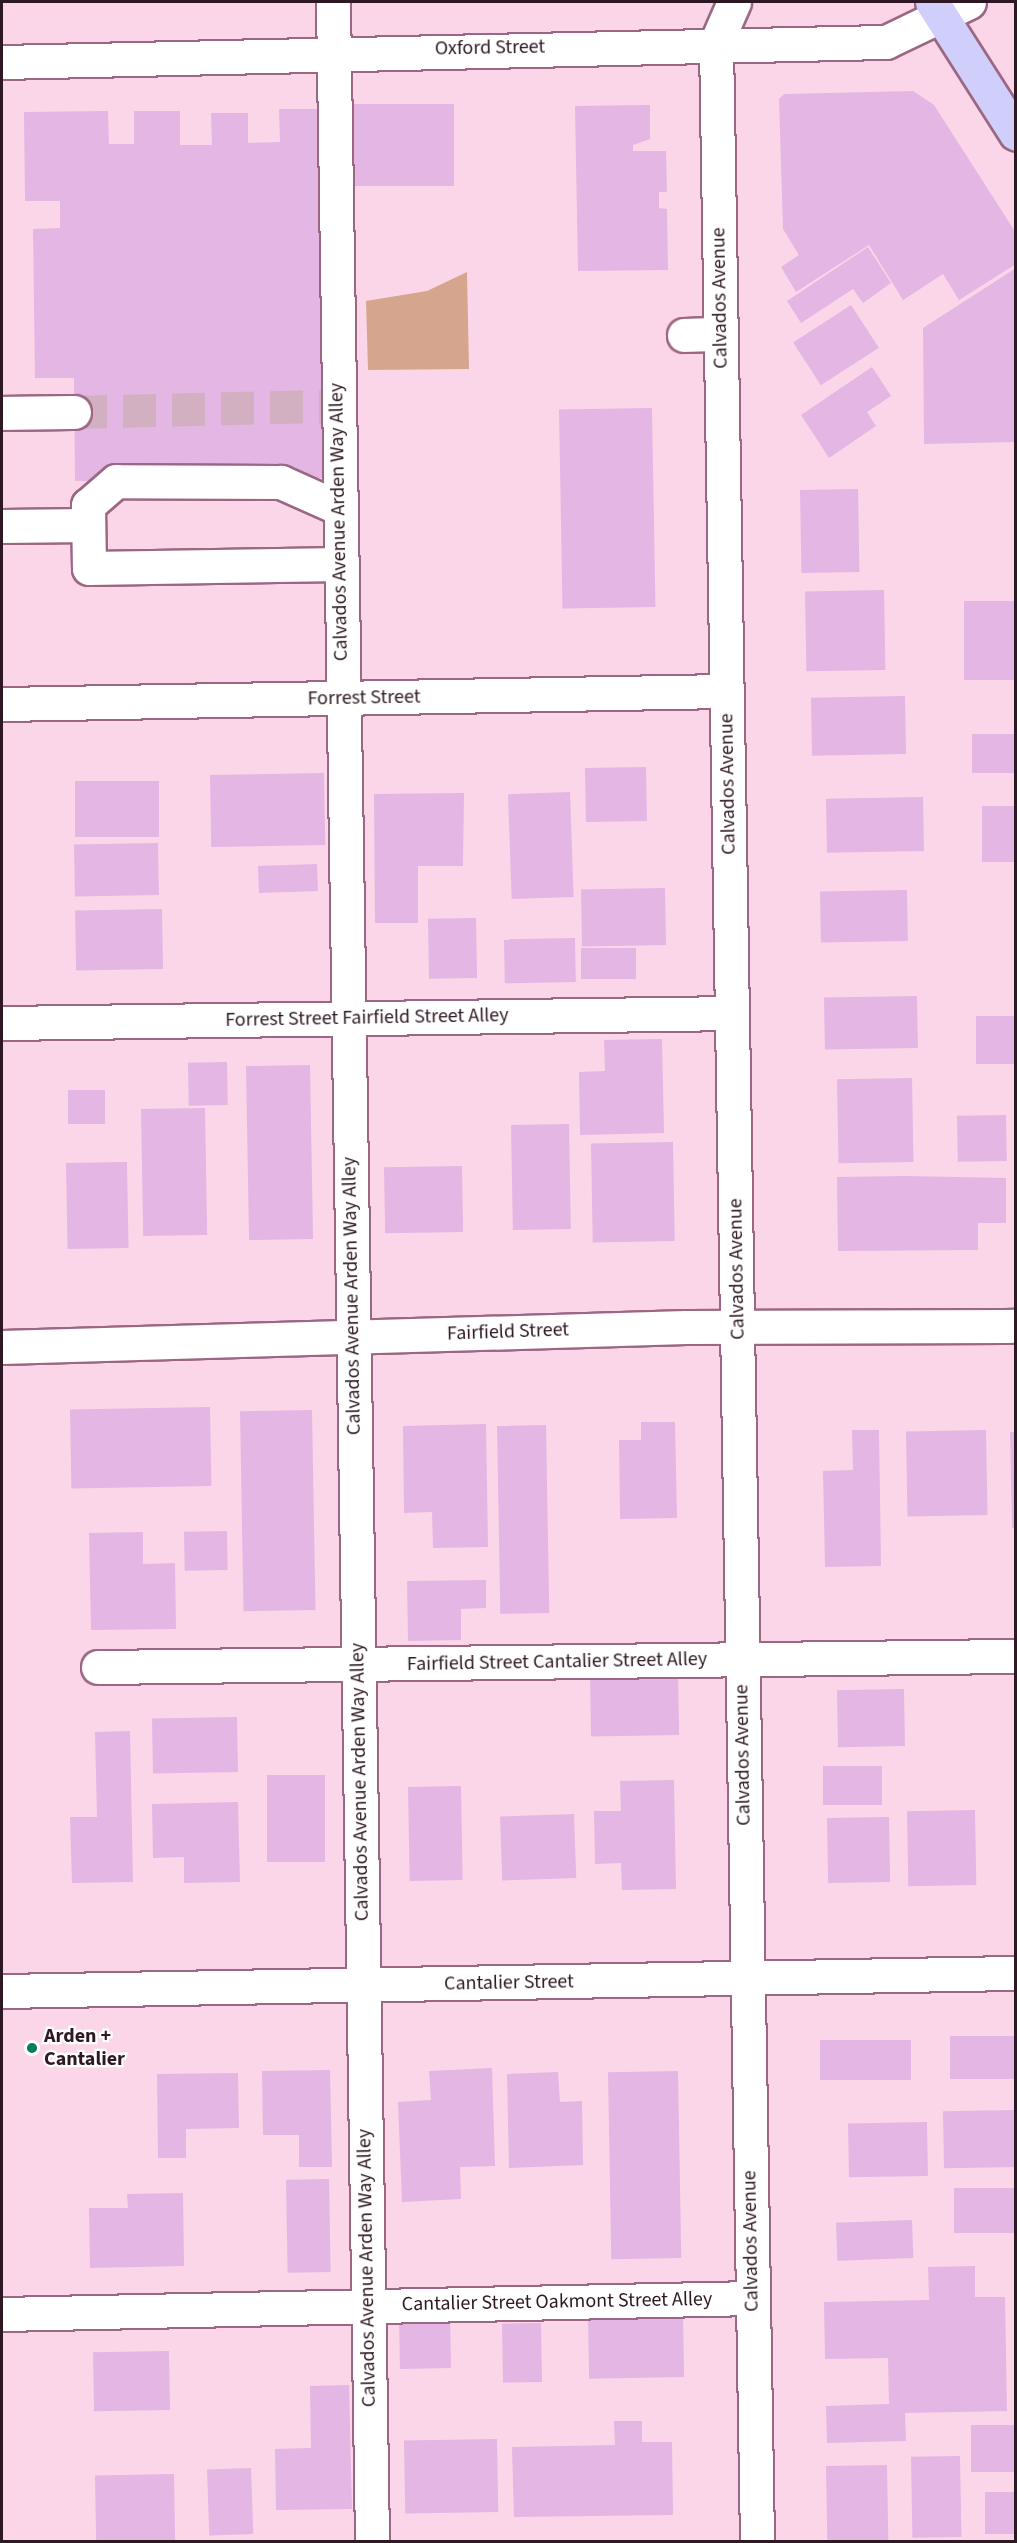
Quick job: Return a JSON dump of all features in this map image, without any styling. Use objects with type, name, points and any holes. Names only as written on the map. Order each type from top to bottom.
[{"type":"main road","points":[[947,6],[1016,134]]},
{"type":"street","name":"Calvados Avenue Arden Way Alley","points":[[333,2],[331,406],[339,508],[372,2541]]},
{"type":"street","name":"Calvados Avenue","points":[[734,2],[716,43],[757,2541]]},
{"type":"street","name":"Oxford Street","points":[[2,62],[334,51],[886,42],[947,6]]},
{"type":"street","points":[[684,335],[720,334]]},
{"type":"street","points":[[2,413],[74,412]]},
{"type":"street","points":[[339,508],[281,482],[116,481],[88,505],[88,525],[89,568],[340,564]]},
{"type":"street","points":[[2,526],[88,525]]},
{"type":"street","name":"Forrest Street","points":[[2,704],[727,691]]},
{"type":"street","name":"Forrest Street Fairfield Street Alley","points":[[2,1023],[732,1013]]},
{"type":"street","name":"Fairfield Street","points":[[2,1347],[738,1326],[1016,1326]]},
{"type":"street","name":"Fairfield Street Cantalier Street Alley","points":[[98,1667],[357,1666],[1016,1656]]},
{"type":"street","name":"Cantalier Street","points":[[2,1991],[1016,1973]]},
{"type":"street","name":"Cantalier Street Oakmont Street Alley","points":[[2,2314],[752,2298]]},
{"type":"shaded area","points":[[467,272],[469,369],[368,370],[366,301],[427,291]]},
{"type":"building","points":[[913,91],[934,105],[1016,233],[1016,264],[959,300],[943,274],[903,300],[869,245],[796,292],[781,267],[799,255],[783,229],[779,99],[784,94]]},
{"type":"building","points":[[354,104],[454,104],[454,186],[354,186]]},
{"type":"building","points":[[650,105],[650,139],[633,145],[633,151],[666,151],[667,192],[659,192],[659,208],[667,209],[668,270],[578,271],[575,106]]},
{"type":"building","points":[[279,109],[321,109],[325,478],[75,481],[74,378],[35,378],[33,229],[60,228],[60,201],[25,201],[24,112],[108,111],[109,144],[134,144],[134,111],[180,111],[180,145],[212,145],[211,113],[248,113],[248,143],[280,142]]},
{"type":"building","points":[[868,247],[891,283],[863,303],[853,289],[801,323],[787,301]]},
{"type":"building","points":[[1016,268],[1016,442],[924,444],[923,328]]},
{"type":"building","points":[[851,305],[879,348],[821,385],[793,343]]},
{"type":"building","points":[[872,367],[891,396],[867,412],[876,426],[829,458],[801,415]]},
{"type":"building","points":[[652,408],[655,607],[562,609],[559,410]]},
{"type":"building","points":[[858,489],[859,572],[801,573],[800,490]]},
{"type":"building","points":[[884,590],[885,670],[806,671],[805,591]]},
{"type":"building","points":[[964,601],[1016,601],[1016,680],[964,680]]},
{"type":"building","points":[[905,696],[906,754],[812,756],[811,698]]},
{"type":"building","points":[[972,734],[1016,734],[1016,773],[972,773]]},
{"type":"building","points":[[646,767],[647,821],[586,822],[585,768]]},
{"type":"building","points":[[324,773],[325,845],[211,847],[210,775]]},
{"type":"building","points":[[75,781],[159,781],[159,837],[75,837]]},
{"type":"building","points":[[570,792],[574,897],[512,899],[508,794]]},
{"type":"building","points":[[464,793],[463,866],[418,866],[418,923],[375,923],[374,794]]},
{"type":"building","points":[[923,797],[924,851],[827,853],[826,799]]},
{"type":"building","points":[[982,806],[1016,806],[1016,862],[982,862]]},
{"type":"building","points":[[158,843],[159,895],[75,896],[74,844]]},
{"type":"building","points":[[317,864],[318,891],[259,893],[258,866]]},
{"type":"building","points":[[665,888],[666,945],[582,946],[581,889]]},
{"type":"building","points":[[907,890],[908,941],[821,943],[820,892]]},
{"type":"building","points":[[162,909],[163,969],[76,971],[75,911]]},
{"type":"building","points":[[476,918],[477,978],[429,979],[428,919]]},
{"type":"building","points":[[575,938],[576,982],[505,983],[504,939]]},
{"type":"building","points":[[581,948],[636,948],[636,979],[581,979]]},
{"type":"building","points":[[917,996],[918,1048],[825,1050],[824,998]]},
{"type":"building","points":[[976,1016],[1016,1016],[1016,1064],[976,1064]]},
{"type":"building","points":[[662,1039],[664,1133],[580,1135],[579,1072],[605,1071],[604,1040]]},
{"type":"building","points":[[227,1062],[228,1105],[189,1106],[188,1063]]},
{"type":"building","points":[[310,1065],[313,1239],[249,1240],[246,1066]]},
{"type":"building","points":[[912,1078],[913,1162],[838,1163],[837,1079]]},
{"type":"building","points":[[68,1090],[105,1090],[105,1124],[68,1124]]},
{"type":"building","points":[[205,1108],[207,1235],[143,1236],[141,1109]]},
{"type":"building","points":[[1006,1115],[1007,1161],[958,1162],[957,1116]]},
{"type":"building","points":[[569,1124],[571,1229],[513,1230],[511,1125]]},
{"type":"building","points":[[673,1142],[675,1241],[593,1242],[591,1143]]},
{"type":"building","points":[[127,1162],[129,1248],[68,1249],[66,1163]]},
{"type":"building","points":[[462,1166],[463,1232],[385,1233],[384,1167]]},
{"type":"building","points":[[837,1177],[1006,1178],[1006,1223],[978,1223],[978,1250],[838,1251]]},
{"type":"building","points":[[210,1407],[211,1486],[71,1488],[70,1409]]},
{"type":"building","points":[[312,1410],[315,1610],[244,1611],[240,1411]]},
{"type":"building","points":[[641,1422],[675,1422],[677,1518],[620,1519],[619,1440],[641,1440]]},
{"type":"building","points":[[486,1424],[488,1547],[433,1548],[432,1512],[404,1513],[403,1426]]},
{"type":"building","points":[[546,1425],[549,1613],[500,1614],[497,1426]]},
{"type":"building","points":[[852,1430],[879,1430],[881,1566],[825,1567],[823,1471],[853,1470]]},
{"type":"building","points":[[986,1430],[987,1515],[907,1516],[906,1431]]},
{"type":"building","points":[[1010,1432],[1016,1432],[1016,1528],[1012,1528]]},
{"type":"building","points":[[227,1531],[228,1570],[185,1571],[184,1532]]},
{"type":"building","points":[[143,1532],[143,1564],[175,1563],[176,1629],[91,1630],[89,1533]]},
{"type":"building","points":[[486,1580],[486,1608],[461,1609],[461,1640],[408,1641],[407,1581]]},
{"type":"building","points":[[678,1672],[679,1735],[591,1737],[590,1674]]},
{"type":"building","points":[[904,1689],[905,1746],[838,1747],[837,1690]]},
{"type":"building","points":[[237,1717],[238,1772],[153,1773],[152,1718]]},
{"type":"building","points":[[130,1731],[133,1882],[72,1883],[70,1817],[97,1817],[95,1732]]},
{"type":"building","points":[[823,1766],[882,1766],[882,1805],[823,1805]]},
{"type":"building","points":[[267,1775],[325,1775],[325,1862],[267,1862]]},
{"type":"building","points":[[674,1780],[676,1889],[622,1890],[621,1863],[595,1864],[594,1811],[621,1811],[620,1781]]},
{"type":"building","points":[[461,1786],[463,1880],[410,1881],[408,1787]]},
{"type":"building","points":[[238,1802],[240,1882],[184,1883],[184,1857],[153,1858],[152,1804]]},
{"type":"building","points":[[975,1810],[976,1885],[908,1886],[907,1811]]},
{"type":"building","points":[[574,1814],[576,1878],[502,1881],[500,1817]]},
{"type":"building","points":[[889,1817],[890,1882],[828,1883],[827,1818]]},
{"type":"building","points":[[950,2036],[1016,2036],[1016,2079],[950,2079]]},
{"type":"building","points":[[820,2040],[911,2040],[911,2080],[820,2080]]},
{"type":"building","points":[[492,2068],[495,2166],[460,2167],[461,2199],[402,2202],[398,2102],[431,2100],[429,2071]]},
{"type":"building","points":[[330,2070],[332,2167],[299,2167],[299,2135],[263,2135],[262,2071]]},
{"type":"building","points":[[678,2071],[681,2258],[611,2259],[608,2072]]},
{"type":"building","points":[[558,2072],[560,2102],[582,2101],[583,2165],[509,2168],[507,2074]]},
{"type":"building","points":[[238,2073],[239,2128],[186,2129],[186,2158],[158,2158],[157,2074]]},
{"type":"building","points":[[1015,2110],[1016,2167],[944,2168],[943,2111]]},
{"type":"building","points":[[927,2122],[928,2176],[849,2177],[848,2123]]},
{"type":"building","points":[[329,2179],[331,2272],[288,2273],[286,2180]]},
{"type":"building","points":[[954,2188],[1016,2188],[1016,2233],[954,2233]]},
{"type":"building","points":[[183,2193],[184,2266],[90,2268],[89,2208],[128,2208],[127,2194]]},
{"type":"building","points":[[912,2220],[913,2258],[837,2261],[836,2223]]},
{"type":"building","points":[[975,2266],[975,2297],[1005,2297],[1007,2411],[905,2413],[906,2441],[827,2443],[826,2406],[889,2404],[888,2358],[825,2359],[824,2302],[929,2300],[928,2267]]},
{"type":"building","points":[[450,2311],[451,2368],[400,2369],[399,2312]]},
{"type":"building","points":[[683,2313],[684,2377],[589,2379],[588,2315]]},
{"type":"building","points":[[541,2323],[542,2382],[503,2383],[502,2324]]},
{"type":"building","points":[[169,2351],[170,2410],[94,2411],[93,2352]]},
{"type":"building","points":[[349,2385],[352,2509],[276,2510],[275,2449],[311,2448],[310,2386]]},
{"type":"building","points":[[614,2421],[642,2421],[642,2442],[672,2442],[673,2515],[514,2517],[512,2447],[615,2445]]},
{"type":"building","points":[[971,2425],[1016,2425],[1016,2472],[971,2472]]},
{"type":"building","points":[[497,2439],[498,2512],[405,2514],[404,2441]]},
{"type":"building","points":[[960,2456],[961,2537],[912,2538],[911,2457]]},
{"type":"building","points":[[887,2465],[888,2542],[827,2542],[826,2466]]},
{"type":"building","points":[[251,2468],[253,2534],[209,2535],[207,2470]]},
{"type":"building","points":[[174,2474],[175,2542],[96,2542],[95,2475]]},
{"type":"building","points":[[985,2492],[1016,2492],[1016,2534],[985,2534]]},
{"type":"tunnel","points":[[74,412],[324,406]]},
{"type":"place","name":"Arden + Cantalier","points":[[32,2048]]}]
